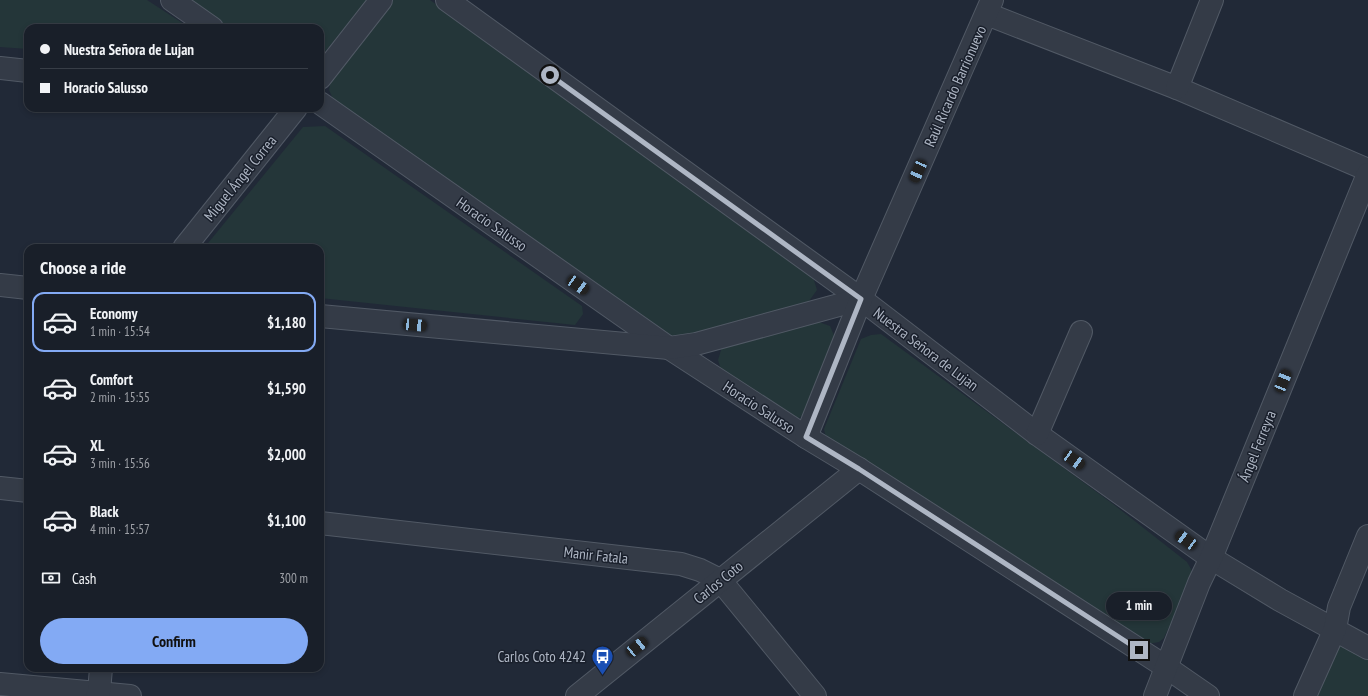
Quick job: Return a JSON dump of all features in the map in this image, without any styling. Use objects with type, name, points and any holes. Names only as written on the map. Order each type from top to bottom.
[{"type":"street","points":[[172,0],[206,24]]},
{"type":"street","points":[[324,73],[381,0]]},
{"type":"street","name":"Nuestra Señora de Lujan","points":[[447,0],[861,299],[1037,434],[1211,558],[1280,600],[1368,648]]},
{"type":"street","points":[[1177,88],[1212,0]]},
{"type":"street","points":[[990,7],[1368,170]]},
{"type":"street","name":"Raúl Ricardo Barrionuevo","points":[[806,437],[861,299],[990,7]]},
{"type":"street","points":[[0,68],[24,71]]},
{"type":"street","name":"Horacio Salusso","points":[[324,106],[669,348],[1166,667],[1208,696]]},
{"type":"street","name":"Miguel Ángel Correa","points":[[187,244],[293,112]]},
{"type":"street","name":"Ángel Ferreyra","points":[[1154,696],[1199,583],[1211,558],[1368,174]]},
{"type":"street","points":[[0,285],[24,288]]},
{"type":"street","points":[[324,316],[669,348],[696,344],[861,299]]},
{"type":"street","points":[[1037,434],[1081,332]]},
{"type":"street","name":"Carlos Coto","points":[[577,696],[859,469]]},
{"type":"street","points":[[0,488],[24,491]]},
{"type":"street","name":"Manir Fatala","points":[[324,523],[681,564],[700,570],[720,580],[816,696]]},
{"type":"street","points":[[1305,696],[1335,629],[1339,607],[1368,536]]},
{"type":"street","points":[[98,694],[101,672]]},
{"type":"street","points":[[0,684],[130,696]]},
{"type":"shaded area","points":[[0,0],[147,0],[184,24],[24,24],[24,49],[0,47]]},
{"type":"shaded area","points":[[186,0],[367,0],[324,53],[324,24],[221,24]]},
{"type":"shaded area","points":[[393,0],[430,0],[812,274],[817,290],[809,301],[679,338],[668,337],[334,101],[329,90],[331,80]]},
{"type":"shaded area","points":[[325,126],[582,306],[583,314],[575,325],[324,298],[324,244],[207,244],[303,127]]},
{"type":"shaded area","points":[[816,321],[830,326],[836,340],[807,412],[799,418],[787,418],[722,373],[718,360],[722,347]]},
{"type":"shaded area","points":[[881,334],[1113,504],[1187,562],[1192,572],[1191,580],[1164,638],[1159,642],[1148,644],[826,438],[824,429],[861,339],[871,335]]},
{"type":"shaded area","points":[[1339,644],[1368,657],[1368,696],[1311,696]]},
{"type":"place","name":"Carlos Coto 4242","points":[[602,676]]},
{"type":"route","points":[[550,75],[861,299],[806,437],[859,469],[1139,650]]}]
